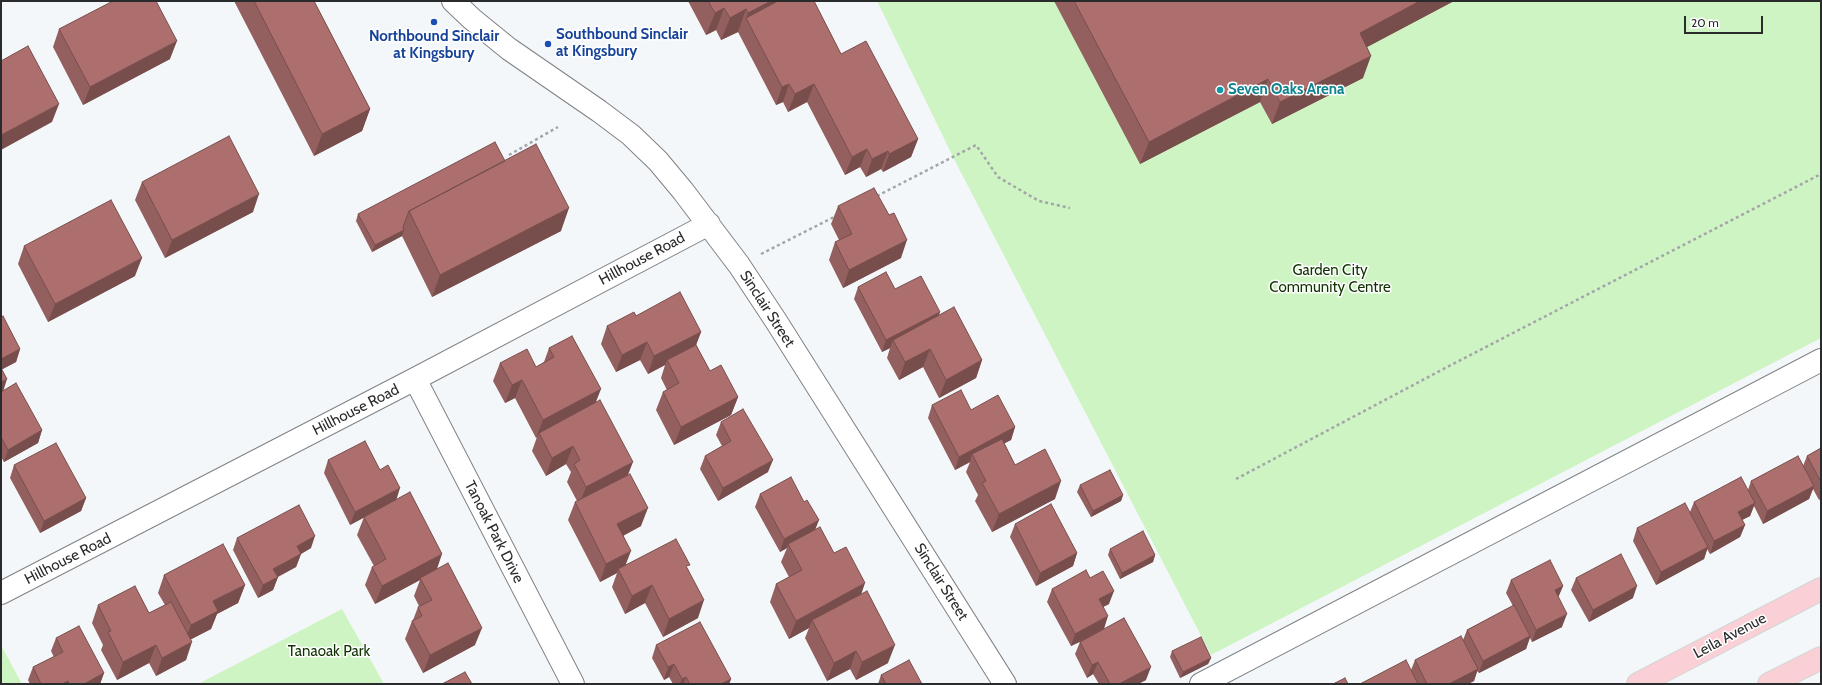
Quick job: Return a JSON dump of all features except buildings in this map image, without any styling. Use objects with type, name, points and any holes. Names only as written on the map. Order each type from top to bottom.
[{"type":"main road","name":"Leila Avenue","points":[[1638,684],[1821,589]]},
{"type":"main road","points":[[1769,684],[1808,669]]},
{"type":"street","name":"Sinclair Street","points":[[453,1],[472,19],[509,49],[631,135],[658,161],[709,224],[739,265],[776,321],[1005,684]]},
{"type":"street","name":"Hillhouse Road","points":[[1,593],[415,379],[709,224]]},
{"type":"street","points":[[1201,684],[1821,360]]},
{"type":"street","name":"Tanoak Park Drive","points":[[415,379],[573,684]]},
{"type":"path","points":[[509,155],[558,127]]},
{"type":"path","points":[[872,198],[976,145],[998,178],[1039,201],[1070,208]]},
{"type":"path","points":[[1236,479],[1451,365],[1821,174]]},
{"type":"path","points":[[739,265],[837,216]]},
{"type":"green space","name":"Garden City Community Centre","points":[[877,1],[1821,1],[1821,338],[1211,655],[955,161]]},
{"type":"green space","name":"Tanaoak Park","points":[[342,609],[384,684],[198,684]]},
{"type":"green space","points":[[1,645],[22,684],[1,684]]},
{"type":"place","name":"Northbound Sinclair at Kingsbury","points":[[434,22]]},
{"type":"place","name":"Southbound Sinclair at Kingsbury","points":[[548,44]]},
{"type":"place","name":"Seven Oaks Arena","points":[[1220,90]]}]
